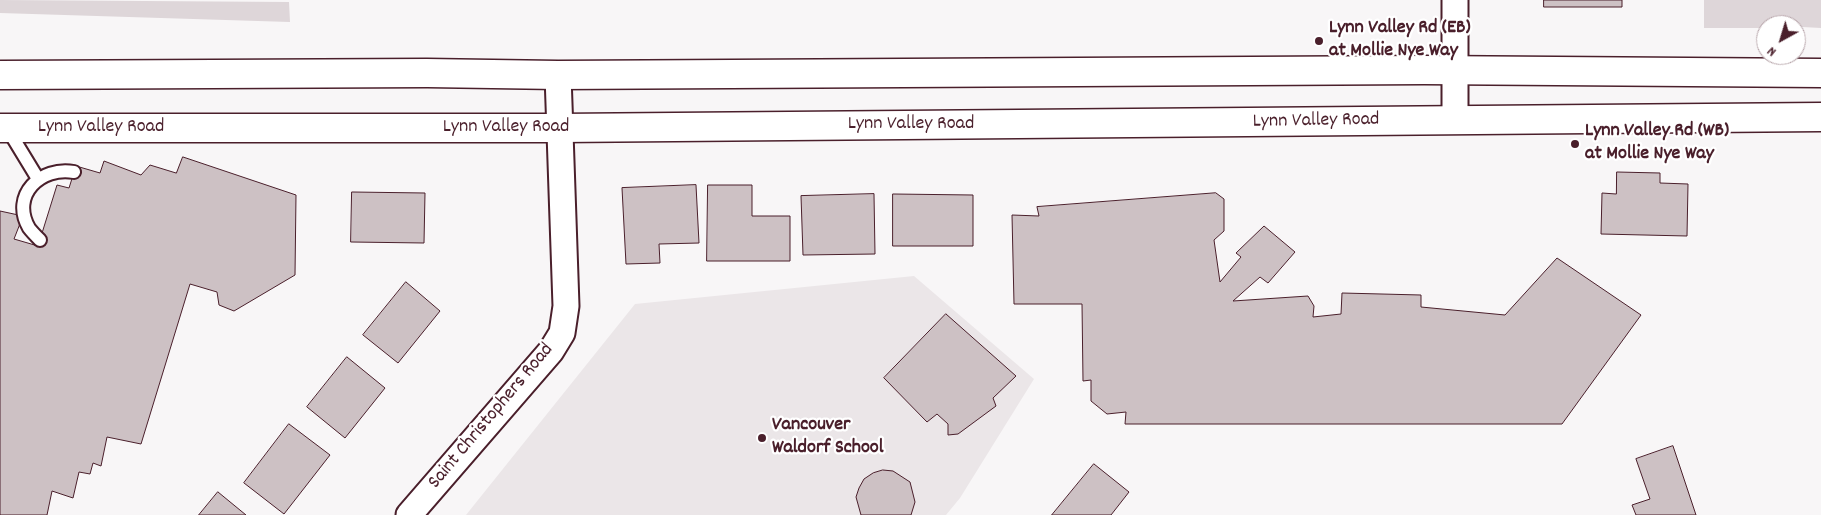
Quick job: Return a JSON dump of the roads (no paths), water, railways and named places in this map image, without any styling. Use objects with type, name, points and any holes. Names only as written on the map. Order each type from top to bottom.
[{"type":"main road","points":[[0,75],[427,73],[558,75],[1454,71],[1821,73]]},
{"type":"main road","name":"Lynn Valley Road","points":[[4,128],[560,128],[1821,117]]},
{"type":"street","points":[[1455,0],[1455,119]]},
{"type":"street","name":"Saint Christophers Road","points":[[409,515],[551,351],[562,333],[566,306],[558,75]]},
{"type":"lane","points":[[4,128],[38,179]]},
{"type":"lane","points":[[40,240],[29,228],[24,215],[25,202],[29,190],[38,179],[60,170],[74,172]]},
{"type":"place","name":"Lynn Valley Rd (EB) at Mollie Nye Way","points":[[1319,41]]},
{"type":"place","name":"Lynn Valley Rd (WB) at Mollie Nye Way","points":[[1575,144]]},
{"type":"place","name":"Vancouver Waldorf School","points":[[762,438]]}]
